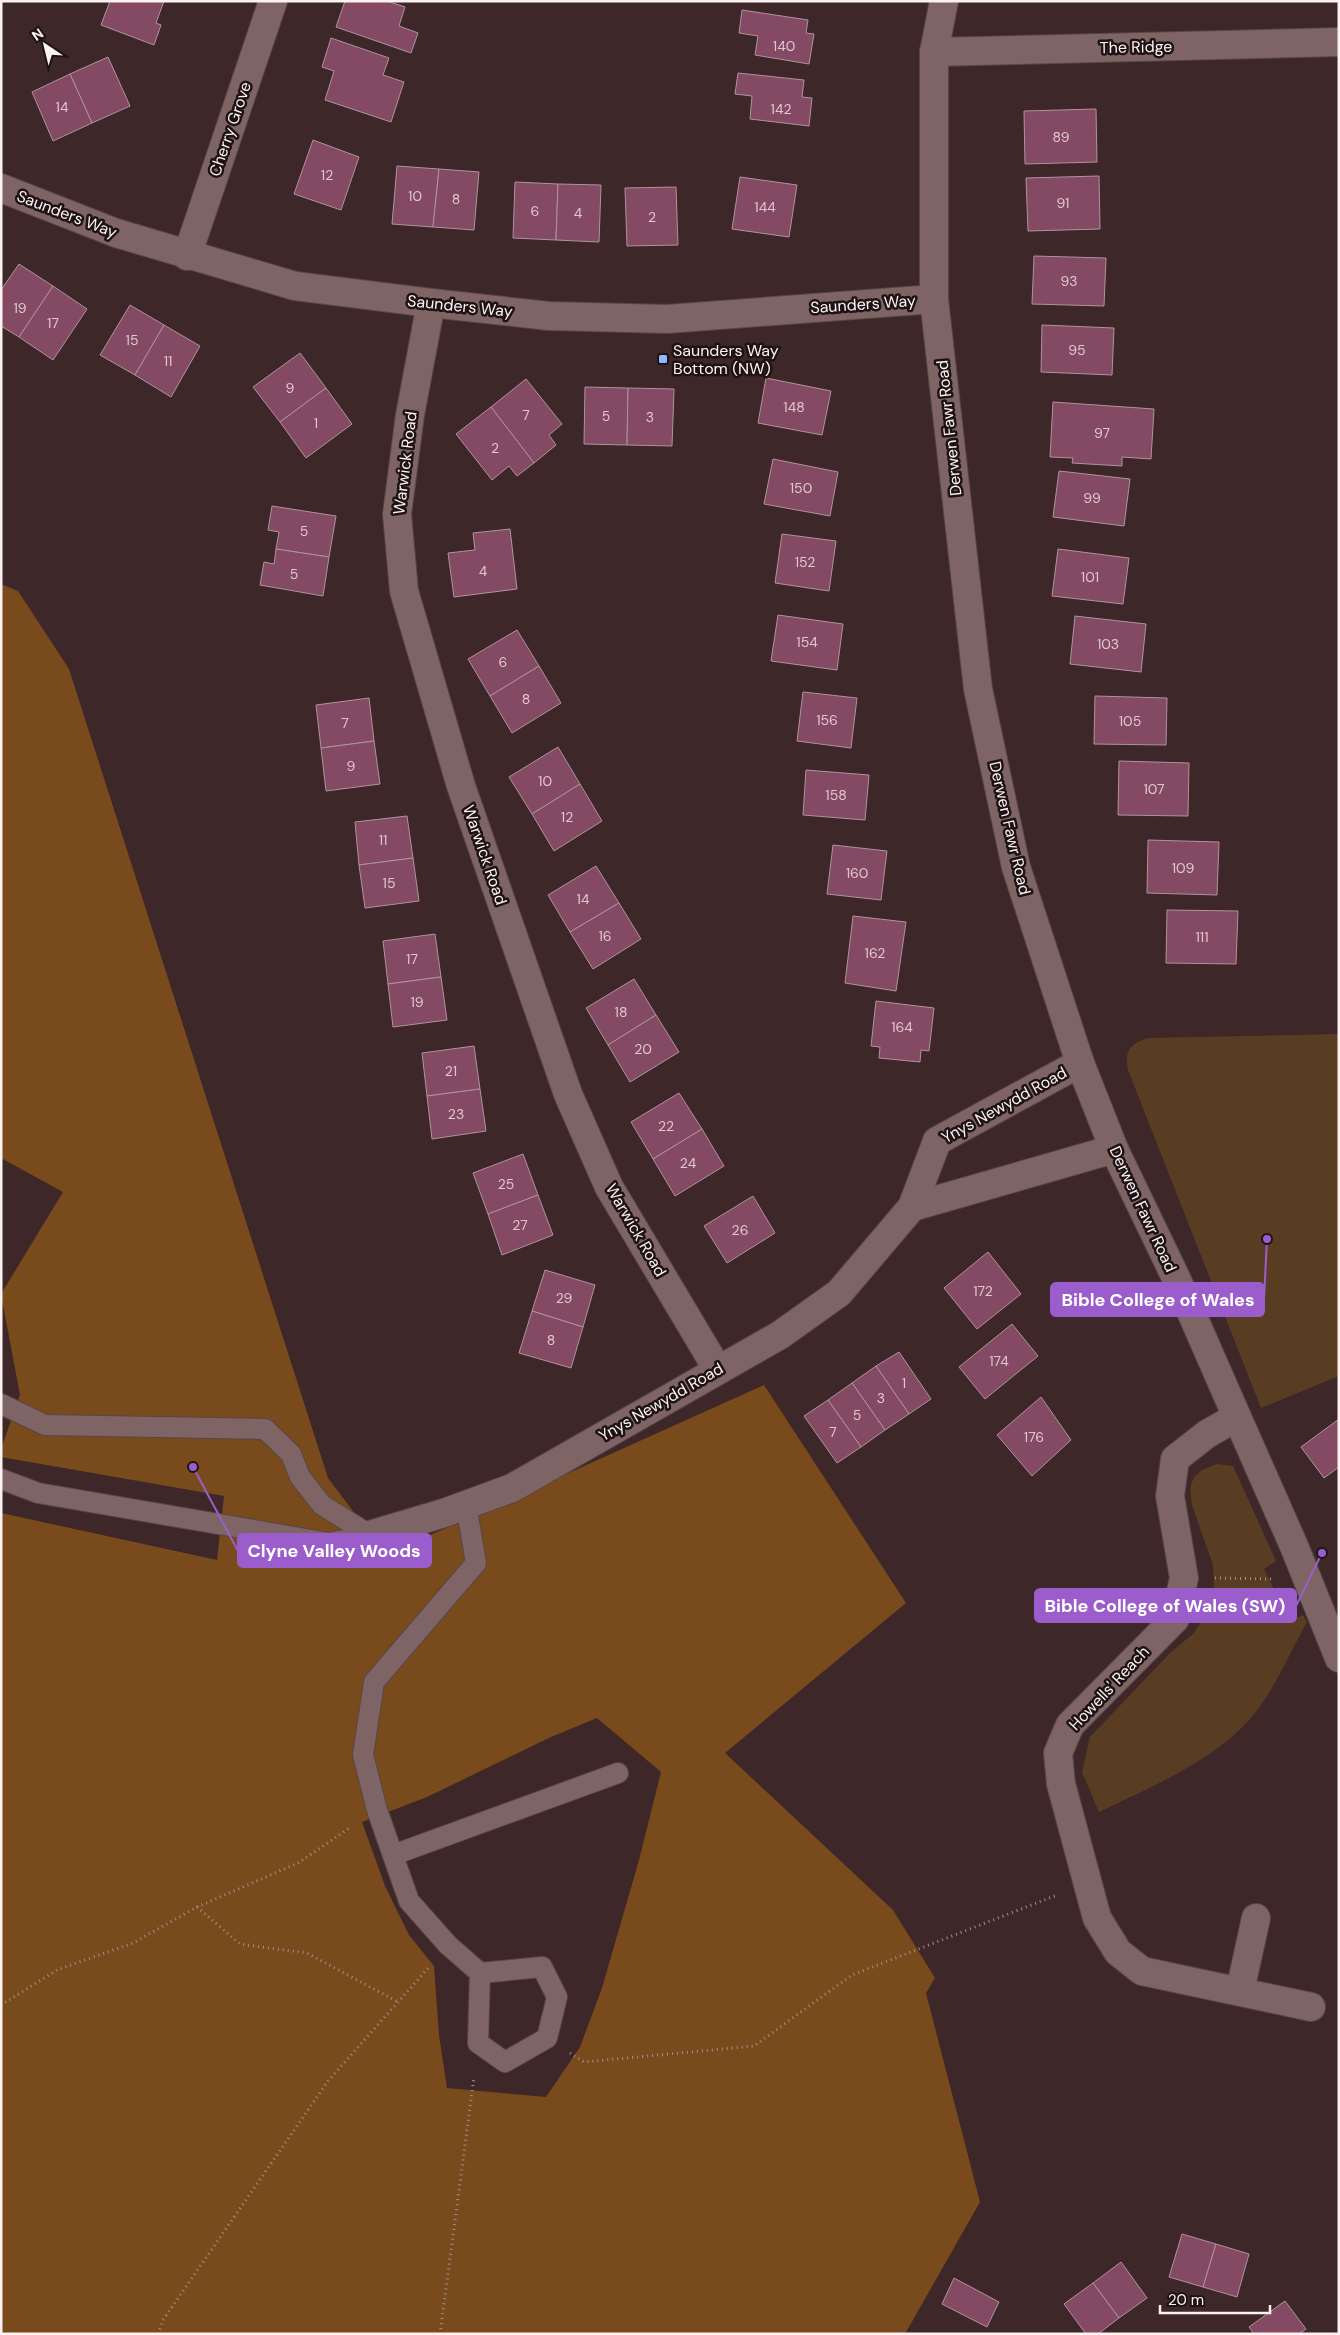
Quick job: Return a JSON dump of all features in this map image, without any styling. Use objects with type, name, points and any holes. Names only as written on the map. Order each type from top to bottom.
[{"type":"street","name":"Cherry Grove","points":[[187,256],[273,1]]},
{"type":"street","name":"Derwen Fawr Road","points":[[944,1],[934,52],[934,298],[978,689],[1016,867],[1080,1063],[1114,1149],[1177,1280],[1339,1658]]},
{"type":"street","name":"The Ridge","points":[[934,52],[1339,42]]},
{"type":"street","name":"Saunders Way","points":[[1,188],[116,234],[295,286],[431,303],[549,316],[668,319],[934,298]]},
{"type":"street","name":"Warwick Road","points":[[431,303],[410,414],[397,514],[404,591],[461,786],[568,1094],[610,1187],[718,1370]]},
{"type":"street","name":"Ynys Newydd Road","points":[[370,1535],[444,1513],[512,1488],[780,1335],[840,1293],[912,1207],[937,1141],[1080,1063]]},
{"type":"street","points":[[912,1207],[1114,1149]]},
{"type":"street","name":"Howells' Reach","points":[[1237,1417],[1207,1434],[1175,1459],[1170,1496],[1184,1578],[1176,1619],[1070,1725],[1058,1753],[1061,1784],[1097,1918],[1118,1952],[1142,1971],[1311,2007]]},
{"type":"street","points":[[1240,1991],[1256,1918]]},
{"type":"lane","points":[[1,1404],[45,1425],[265,1429],[291,1454],[300,1477],[322,1505],[370,1535]]},
{"type":"lane","points":[[1,1479],[38,1493],[329,1543],[370,1535]]},
{"type":"lane","points":[[466,1504],[476,1563],[374,1682],[362,1755],[377,1810],[409,1901],[448,1945],[480,1972],[542,1966],[557,1997],[547,2038],[505,2062],[478,2043],[480,1972]]},
{"type":"lane","points":[[392,1855],[618,1773]]},
{"type":"path","points":[[1184,1578],[1307,1580]]},
{"type":"path","points":[[1,2005],[57,1970],[133,1943],[197,1907],[298,1863],[377,1810]]},
{"type":"path","points":[[547,2038],[584,2062],[754,2046],[852,1975],[1088,1883]]},
{"type":"path","points":[[197,1907],[240,1944],[306,1953],[398,2002]]},
{"type":"path","points":[[158,2334],[163,2320],[328,2082],[448,1945]]},
{"type":"path","points":[[440,2334],[478,2043]]},
{"type":"shaded area","points":[[1,584],[18,591],[69,669],[328,1478],[386,1555],[764,1385],[906,1603],[725,1753],[893,1910],[935,1978],[926,1993],[980,2202],[905,2334],[1,2334],[1,1513],[217,1560],[224,1496],[1,1457],[1,1449],[20,1395],[1,1294],[63,1192],[1,1158]],"holes":[[[597,1718],[661,1772],[639,1860],[602,1988],[580,2047],[546,2097],[447,2088],[439,2035],[434,1966],[409,1935],[385,1886],[362,1822],[427,1797],[551,1737]]]},
{"type":"shaded area","points":[[1339,1034],[1339,1376],[1261,1408],[1128,1070],[1127,1057],[1133,1045],[1148,1038]]},
{"type":"shaded area","points":[[1217,1464],[1233,1466],[1276,1561],[1264,1569],[1274,1589],[1279,1587],[1297,1618],[1303,1615],[1307,1622],[1284,1667],[1258,1709],[1226,1742],[1185,1769],[1099,1812],[1082,1772],[1090,1737],[1170,1653],[1193,1634],[1202,1621],[1208,1607],[1214,1586],[1213,1565],[1192,1505],[1190,1488],[1194,1477],[1202,1470]]},
{"type":"building","points":[[110,1],[164,1],[156,23],[161,25],[154,45],[101,25]]},
{"type":"building","points":[[345,1],[387,1],[405,7],[399,26],[418,33],[411,53],[336,27]]},
{"type":"building","points":[[742,10],[808,20],[806,33],[814,34],[809,64],[755,55],[758,36],[739,33]]},
{"type":"building","points":[[331,38],[389,58],[383,75],[404,82],[391,122],[325,100],[334,71],[322,67]]},
{"type":"building","points":[[108,57],[130,106],[92,123],[70,74]]},
{"type":"building","points":[[738,73],[804,80],[802,97],[812,98],[809,126],[750,119],[752,96],[735,94]]},
{"type":"building","points":[[70,74],[92,123],[53,141],[32,92]]},
{"type":"building","points":[[1096,109],[1097,162],[1025,164],[1024,111]]},
{"type":"building","points":[[313,140],[359,157],[341,210],[294,194]]},
{"type":"building","points":[[397,166],[439,169],[433,227],[392,224]]},
{"type":"building","points":[[439,169],[479,172],[474,230],[433,227]]},
{"type":"building","points":[[1099,176],[1100,229],[1028,231],[1026,178]]},
{"type":"building","points":[[740,177],[797,185],[789,237],[732,229]]},
{"type":"building","points":[[515,182],[558,184],[556,240],[513,238]]},
{"type":"building","points":[[558,184],[601,185],[599,242],[556,240]]},
{"type":"building","points":[[676,187],[678,245],[627,246],[625,188]]},
{"type":"building","points":[[1034,256],[1106,258],[1104,306],[1032,304]]},
{"type":"building","points":[[19,264],[53,286],[19,337],[1,326],[1,290]]},
{"type":"building","points":[[53,286],[87,309],[53,360],[19,337]]},
{"type":"building","points":[[130,305],[164,325],[135,375],[100,355]]},
{"type":"building","points":[[164,325],[200,346],[171,397],[135,375]]},
{"type":"building","points":[[1042,325],[1114,328],[1112,375],[1041,372]]},
{"type":"building","points":[[300,353],[326,388],[280,422],[253,387]]},
{"type":"building","points":[[766,378],[831,391],[822,435],[758,423]]},
{"type":"building","points":[[526,379],[562,424],[549,435],[556,445],[534,463],[491,407]]},
{"type":"building","points":[[585,387],[628,388],[627,445],[584,444]]},
{"type":"building","points":[[326,388],[352,424],[306,458],[280,422]]},
{"type":"building","points":[[628,388],[674,389],[672,446],[627,445]]},
{"type":"building","points":[[1053,402],[1154,409],[1151,459],[1122,457],[1122,466],[1072,463],[1073,458],[1050,457]]},
{"type":"building","points":[[491,407],[534,463],[517,476],[509,466],[492,480],[456,434]]},
{"type":"building","points":[[773,459],[838,472],[830,516],[764,504]]},
{"type":"building","points":[[1059,471],[1130,479],[1124,526],[1053,517]]},
{"type":"building","points":[[272,506],[336,516],[329,557],[276,549],[279,532],[268,530]]},
{"type":"building","points":[[510,529],[517,589],[454,597],[448,553],[475,550],[473,533]]},
{"type":"building","points":[[782,534],[836,541],[829,591],[775,583]]},
{"type":"building","points":[[276,549],[329,557],[323,596],[260,585],[264,562],[274,564]]},
{"type":"building","points":[[1058,549],[1129,558],[1123,604],[1052,596]]},
{"type":"building","points":[[778,615],[843,624],[837,670],[771,661]]},
{"type":"building","points":[[1075,616],[1146,624],[1141,672],[1070,664]]},
{"type":"building","points":[[517,630],[539,666],[490,696],[468,659]]},
{"type":"building","points":[[539,666],[561,703],[512,733],[490,696]]},
{"type":"building","points":[[803,692],[857,698],[851,748],[797,741]]},
{"type":"building","points":[[1095,696],[1167,698],[1166,745],[1094,744]]},
{"type":"building","points":[[369,698],[374,741],[321,748],[316,705]]},
{"type":"building","points":[[374,741],[380,784],[326,791],[321,748]]},
{"type":"building","points":[[558,747],[580,784],[532,814],[509,777]]},
{"type":"building","points":[[1119,761],[1189,763],[1188,816],[1118,815]]},
{"type":"building","points":[[806,770],[869,775],[865,820],[803,815]]},
{"type":"building","points":[[580,784],[602,821],[554,851],[532,814]]},
{"type":"building","points":[[407,816],[413,858],[359,865],[355,822]]},
{"type":"building","points":[[1148,840],[1219,842],[1217,895],[1147,893]]},
{"type":"building","points":[[833,845],[887,851],[881,900],[827,894]]},
{"type":"building","points":[[413,858],[419,901],[365,908],[359,865]]},
{"type":"building","points":[[596,866],[619,903],[570,932],[548,895]]},
{"type":"building","points":[[619,903],[641,939],[593,969],[570,932]]},
{"type":"building","points":[[1167,910],[1238,911],[1236,964],[1166,963]]},
{"type":"building","points":[[853,916],[906,922],[896,991],[845,983]]},
{"type":"building","points":[[435,934],[441,977],[388,984],[383,941]]},
{"type":"building","points":[[441,977],[447,1020],[393,1027],[388,984]]},
{"type":"building","points":[[634,979],[656,1015],[608,1045],[586,1008]]},
{"type":"building","points":[[876,1001],[934,1008],[929,1051],[921,1050],[920,1062],[879,1058],[880,1047],[871,1046]]},
{"type":"building","points":[[656,1015],[679,1052],[630,1082],[608,1045]]},
{"type":"building","points":[[474,1046],[480,1089],[427,1096],[422,1053]]},
{"type":"building","points":[[480,1089],[486,1131],[432,1139],[427,1096]]},
{"type":"building","points":[[679,1093],[702,1129],[653,1159],[631,1122]]},
{"type":"building","points":[[702,1129],[724,1166],[675,1196],[653,1159]]},
{"type":"building","points":[[523,1154],[538,1195],[488,1214],[473,1173]]},
{"type":"building","points":[[538,1195],[553,1235],[502,1255],[488,1214]]},
{"type":"building","points":[[753,1196],[775,1233],[727,1263],[704,1226]]},
{"type":"building","points":[[988,1252],[1021,1294],[977,1329],[944,1288]]},
{"type":"building","points":[[545,1270],[595,1285],[583,1327],[532,1311]]},
{"type":"building","points":[[532,1311],[583,1327],[571,1368],[519,1353]]},
{"type":"building","points":[[1012,1324],[1038,1356],[985,1399],[959,1367]]},
{"type":"building","points":[[899,1352],[931,1399],[909,1414],[876,1366]]},
{"type":"building","points":[[876,1366],[909,1414],[885,1430],[852,1383]]},
{"type":"building","points":[[852,1383],[885,1430],[861,1447],[828,1400]]},
{"type":"building","points":[[1041,1397],[1071,1440],[1032,1476],[997,1435]]},
{"type":"building","points":[[828,1400],[861,1447],[837,1463],[804,1416]]},
{"type":"building","points":[[1339,1419],[1339,1467],[1324,1478],[1301,1447]]},
{"type":"building","points":[[1182,2234],[1216,2244],[1203,2287],[1169,2277]]},
{"type":"building","points":[[1216,2244],[1249,2254],[1237,2297],[1203,2287]]},
{"type":"building","points":[[1121,2262],[1147,2298],[1119,2318],[1093,2283]]},
{"type":"building","points":[[954,2278],[999,2302],[987,2327],[942,2304]]},
{"type":"building","points":[[1093,2283],[1119,2318],[1098,2334],[1086,2334],[1064,2304]]},
{"type":"building","points":[[1285,2301],[1306,2329],[1299,2334],[1254,2334],[1249,2327]]},
{"type":"place","name":"Saunders Way Bottom (NW)","points":[[663,359]]},
{"type":"place","name":"Bible College of Wales","points":[[1267,1239]]},
{"type":"place","name":"Clyne Valley Woods","points":[[193,1467]]},
{"type":"place","name":"Bible College of Wales (SW)","points":[[1322,1553]]}]
